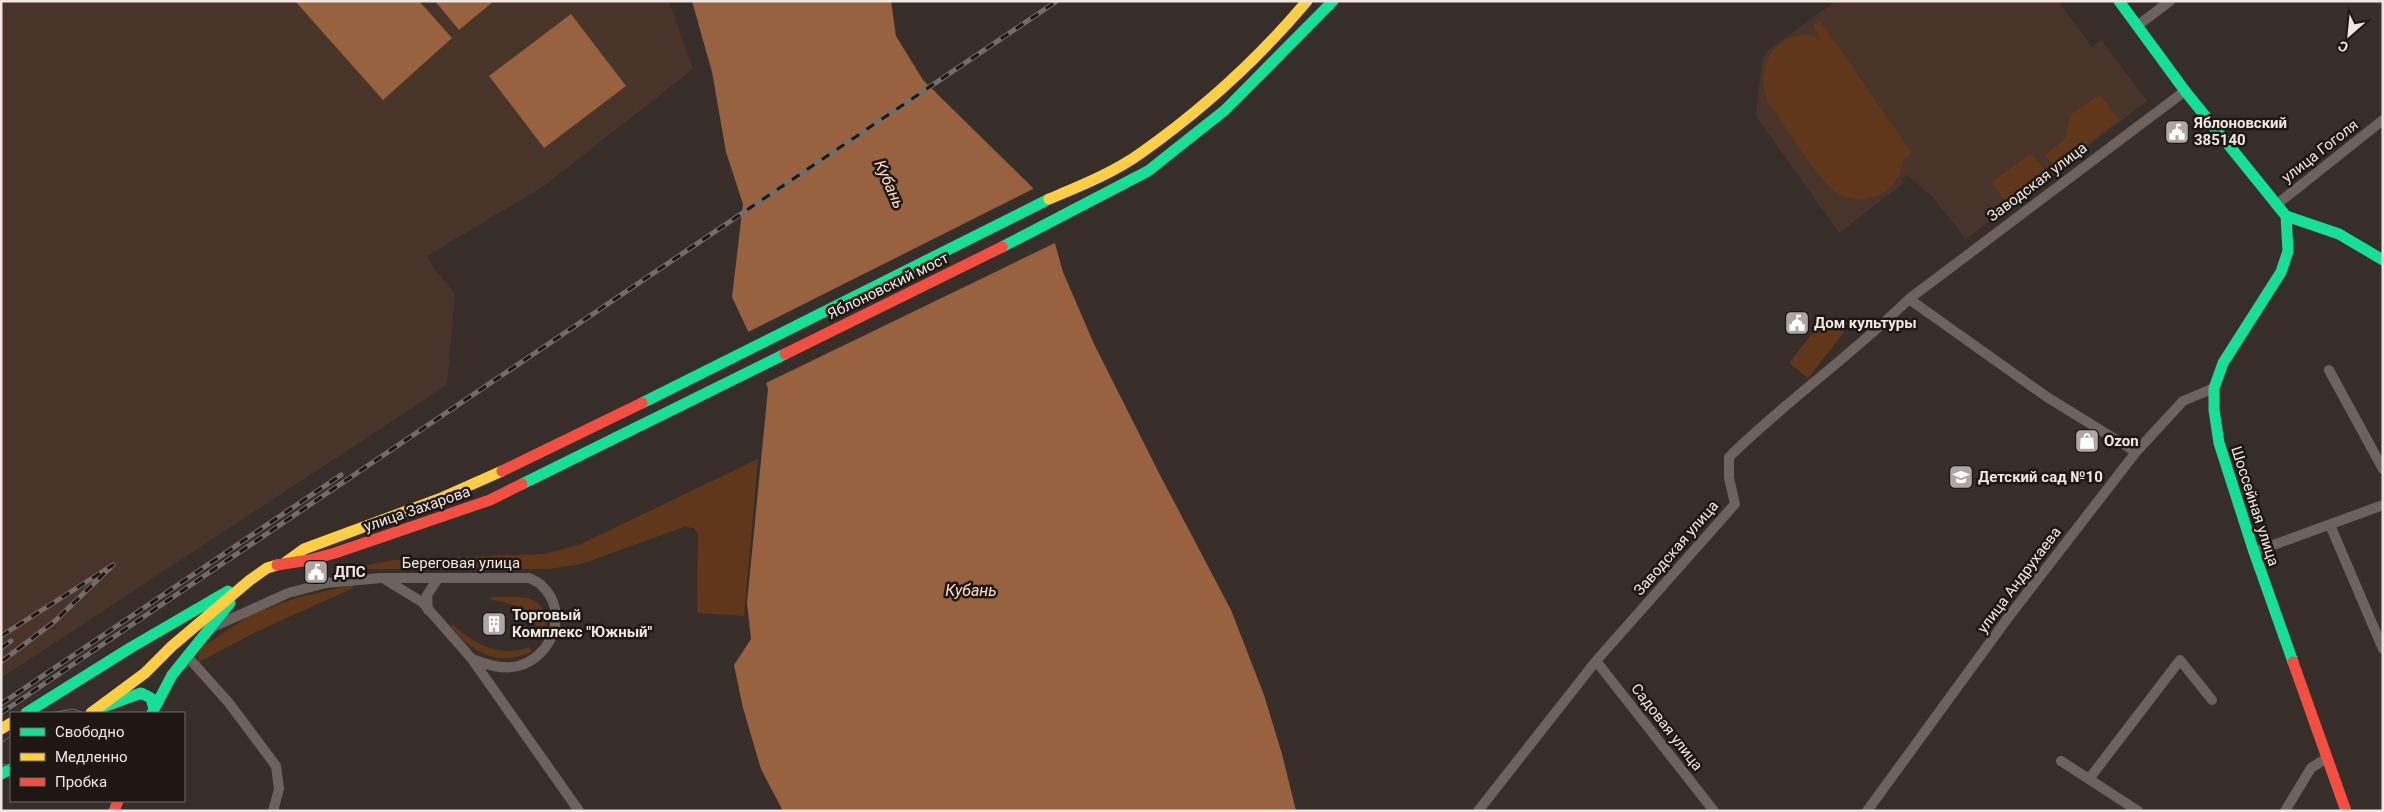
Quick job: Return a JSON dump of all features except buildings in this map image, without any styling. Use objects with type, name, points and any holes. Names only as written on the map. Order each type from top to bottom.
[{"type":"main road","name":"Яблоновский мост","points":[[546,451],[1026,209],[1086,184],[1140,154],[1213,96],[1284,28],[1307,1]]},
{"type":"main road","name":"Яблоновский мост","points":[[553,469],[1046,225],[1148,171],[1225,110],[1333,1]]},
{"type":"main road","points":[[2119,1],[2185,91],[2286,216],[2339,234],[2383,260]]},
{"type":"main road","name":"Шоссейная улица","points":[[2286,216],[2288,251],[2281,272],[2223,363],[2214,388],[2214,410],[2219,443],[2254,552],[2346,811]]},
{"type":"main road","name":"улица Захарова","points":[[286,562],[304,549],[439,499],[546,451]]},
{"type":"main road","name":"улица Захарова","points":[[95,710],[145,673],[172,646],[250,580],[267,568],[286,562],[309,560],[335,553],[490,500],[553,469]]},
{"type":"main road","points":[[153,711],[172,676],[250,580]]},
{"type":"main road","name":"улица Захарова","points":[[28,712],[210,599],[250,580]]},
{"type":"main road","points":[[152,635],[161,636],[172,646],[175,659],[172,676]]},
{"type":"main road","points":[[130,648],[139,651],[143,656],[146,663],[145,673]]},
{"type":"main road","points":[[95,710],[141,693],[151,698],[153,711]]},
{"type":"street","points":[[2137,26],[2170,1]]},
{"type":"street","name":"Заводская улица","points":[[1478,811],[1596,661],[1735,504],[1728,478],[1730,458],[1764,423],[1872,336],[1909,299],[2073,173],[2185,91]]},
{"type":"street","name":"улица Гоголя","points":[[2276,205],[2383,120]]},
{"type":"street","points":[[1909,299],[2047,397],[2136,452]]},
{"type":"street","points":[[2329,370],[2383,469]]},
{"type":"street","name":"улица Андрухаева","points":[[1867,811],[2007,619],[2136,452],[2183,401],[2214,388]]},
{"type":"street","points":[[2254,552],[2383,506]]},
{"type":"street","points":[[2330,525],[2383,649]]},
{"type":"street","name":"Береговая улица","points":[[381,578],[422,602],[472,659],[579,811]]},
{"type":"street","name":"Береговая улица","points":[[211,628],[288,593],[326,582],[381,578],[437,580],[529,578],[542,585],[549,595],[556,624],[553,636],[540,654],[517,666],[500,667],[472,659]]},
{"type":"street","points":[[428,610],[427,594],[437,580]]},
{"type":"street","points":[[187,656],[229,703],[276,766],[279,789],[273,811]]},
{"type":"street","points":[[2089,779],[2180,660],[2212,700]]},
{"type":"street","name":"Садовая улица","points":[[1596,661],[1714,811]]},
{"type":"street","points":[[2285,811],[2311,768],[2327,758]]},
{"type":"street","points":[[2061,760],[2138,811]]},
{"type":"shaded area","points":[[1,1],[669,1],[693,69],[544,186],[427,256],[455,294],[447,385],[1,678]]},
{"type":"shaded area","points":[[1836,1],[2058,1],[2092,47],[2101,40],[2147,101],[1966,239],[1932,196],[1907,175],[1901,179],[1904,183],[1839,233],[1756,114],[1762,59],[1768,50]]},
{"type":"shaded area","points":[[1820,21],[1912,153],[1906,158],[1904,157],[1900,173],[1891,187],[1881,194],[1870,198],[1859,200],[1848,198],[1830,187],[1811,165],[1768,102],[1764,88],[1763,74],[1766,62],[1772,52],[1781,43],[1792,38],[1805,35],[1820,37],[1813,26]]},
{"type":"shaded area","points":[[2097,96],[2101,96],[2119,120],[2055,168],[2045,155],[2066,138],[2070,115]]},
{"type":"shaded area","points":[[2027,156],[2034,156],[2047,173],[2007,204],[1992,182]]},
{"type":"shaded area","points":[[1826,316],[1845,331],[1808,378],[1789,363]]},
{"type":"shaded area","points":[[758,459],[744,616],[697,613],[698,534],[694,528],[684,527],[581,564],[549,569],[366,569],[365,566],[393,560],[544,554],[579,545]]},
{"type":"shaded area","points":[[352,585],[353,588],[258,631],[199,662],[198,656],[201,648],[250,615],[296,598]]},
{"type":"shaded area","points":[[491,597],[529,598],[542,607],[547,627],[537,626],[518,607],[506,602],[491,600]]},
{"type":"shaded area","points":[[450,622],[458,630],[486,647],[507,651],[529,647],[532,652],[506,658],[490,656],[467,643]]},
{"type":"water","points":[[295,1],[419,1],[452,38],[383,100]]},
{"type":"water","points":[[435,1],[494,1],[459,30]]},
{"type":"water","name":"Кубань","points":[[692,1],[891,1],[896,36],[923,80],[1032,187],[1049,222],[1063,272],[1094,344],[1231,610],[1264,695],[1282,754],[1296,811],[783,811],[761,769],[743,708],[734,665],[751,639],[747,603],[768,389],[754,344],[732,297],[743,204],[726,152],[712,72]]},
{"type":"water","points":[[571,14],[626,86],[544,148],[489,76]]},
{"type":"pier","points":[[1035,188],[1051,221],[1057,242],[764,384],[746,333]]},
{"type":"tram line","points":[[56,712],[73,709],[81,712]]},
{"type":"tram line","points":[[1,743],[10,737]]},
{"type":"tram line","points":[[1,764],[10,766]]},
{"type":"railway","points":[[1,713],[1057,1]]},
{"type":"railway","points":[[1,704],[341,475]]},
{"type":"railway","points":[[1,636],[113,565],[55,621],[1,662]]},
{"type":"railway","points":[[1,648],[11,641]]},
{"type":"traffic: fast","points":[[1002,247],[1148,171],[1225,110],[1333,1]]},
{"type":"traffic: fast","points":[[2119,1],[2185,91],[2286,216],[2339,234],[2383,260]]},
{"type":"traffic: fast","points":[[642,403],[1049,199]]},
{"type":"traffic: fast","points":[[2286,216],[2288,251],[2281,272],[2223,363],[2214,388],[2214,410],[2219,443],[2254,552],[2293,662]]},
{"type":"traffic: fast","points":[[522,484],[785,354]]},
{"type":"traffic: fast","points":[[28,712],[130,648],[228,591]]},
{"type":"traffic: fast","points":[[153,712],[172,675],[230,603]]},
{"type":"traffic: fast","points":[[103,707],[141,693],[151,698],[154,709]]},
{"type":"traffic: fast","points":[[1,774],[10,770]]},
{"type":"traffic: slow","points":[[1049,199],[1119,167],[1164,136],[1229,82],[1269,43],[1307,1]]},
{"type":"traffic: slow","points":[[286,562],[304,549],[439,499],[502,471]]},
{"type":"traffic: slow","points":[[92,712],[145,673],[172,646],[250,580],[267,568],[277,565]]},
{"type":"traffic: slow","points":[[1,729],[10,724]]},
{"type":"traffic: jam","points":[[785,354],[1002,247]]},
{"type":"traffic: jam","points":[[502,471],[642,403]]},
{"type":"traffic: jam","points":[[277,565],[309,560],[335,553],[490,500],[522,484]]},
{"type":"traffic: jam","points":[[2293,662],[2346,811]]},
{"type":"traffic: jam","points":[[114,811],[118,802]]},
{"type":"place","name":"Яблоновский 385140","points":[[2177,132]]},
{"type":"place","name":"Дом культуры","points":[[1797,323]]},
{"type":"place","name":"Ozon","points":[[2087,441]]},
{"type":"place","name":"Детский сад №10","points":[[1961,477]]},
{"type":"place","name":"ДПС","points":[[316,572]]},
{"type":"place","name":"Торговый Комплекс \"Южный\"","points":[[494,624]]}]
